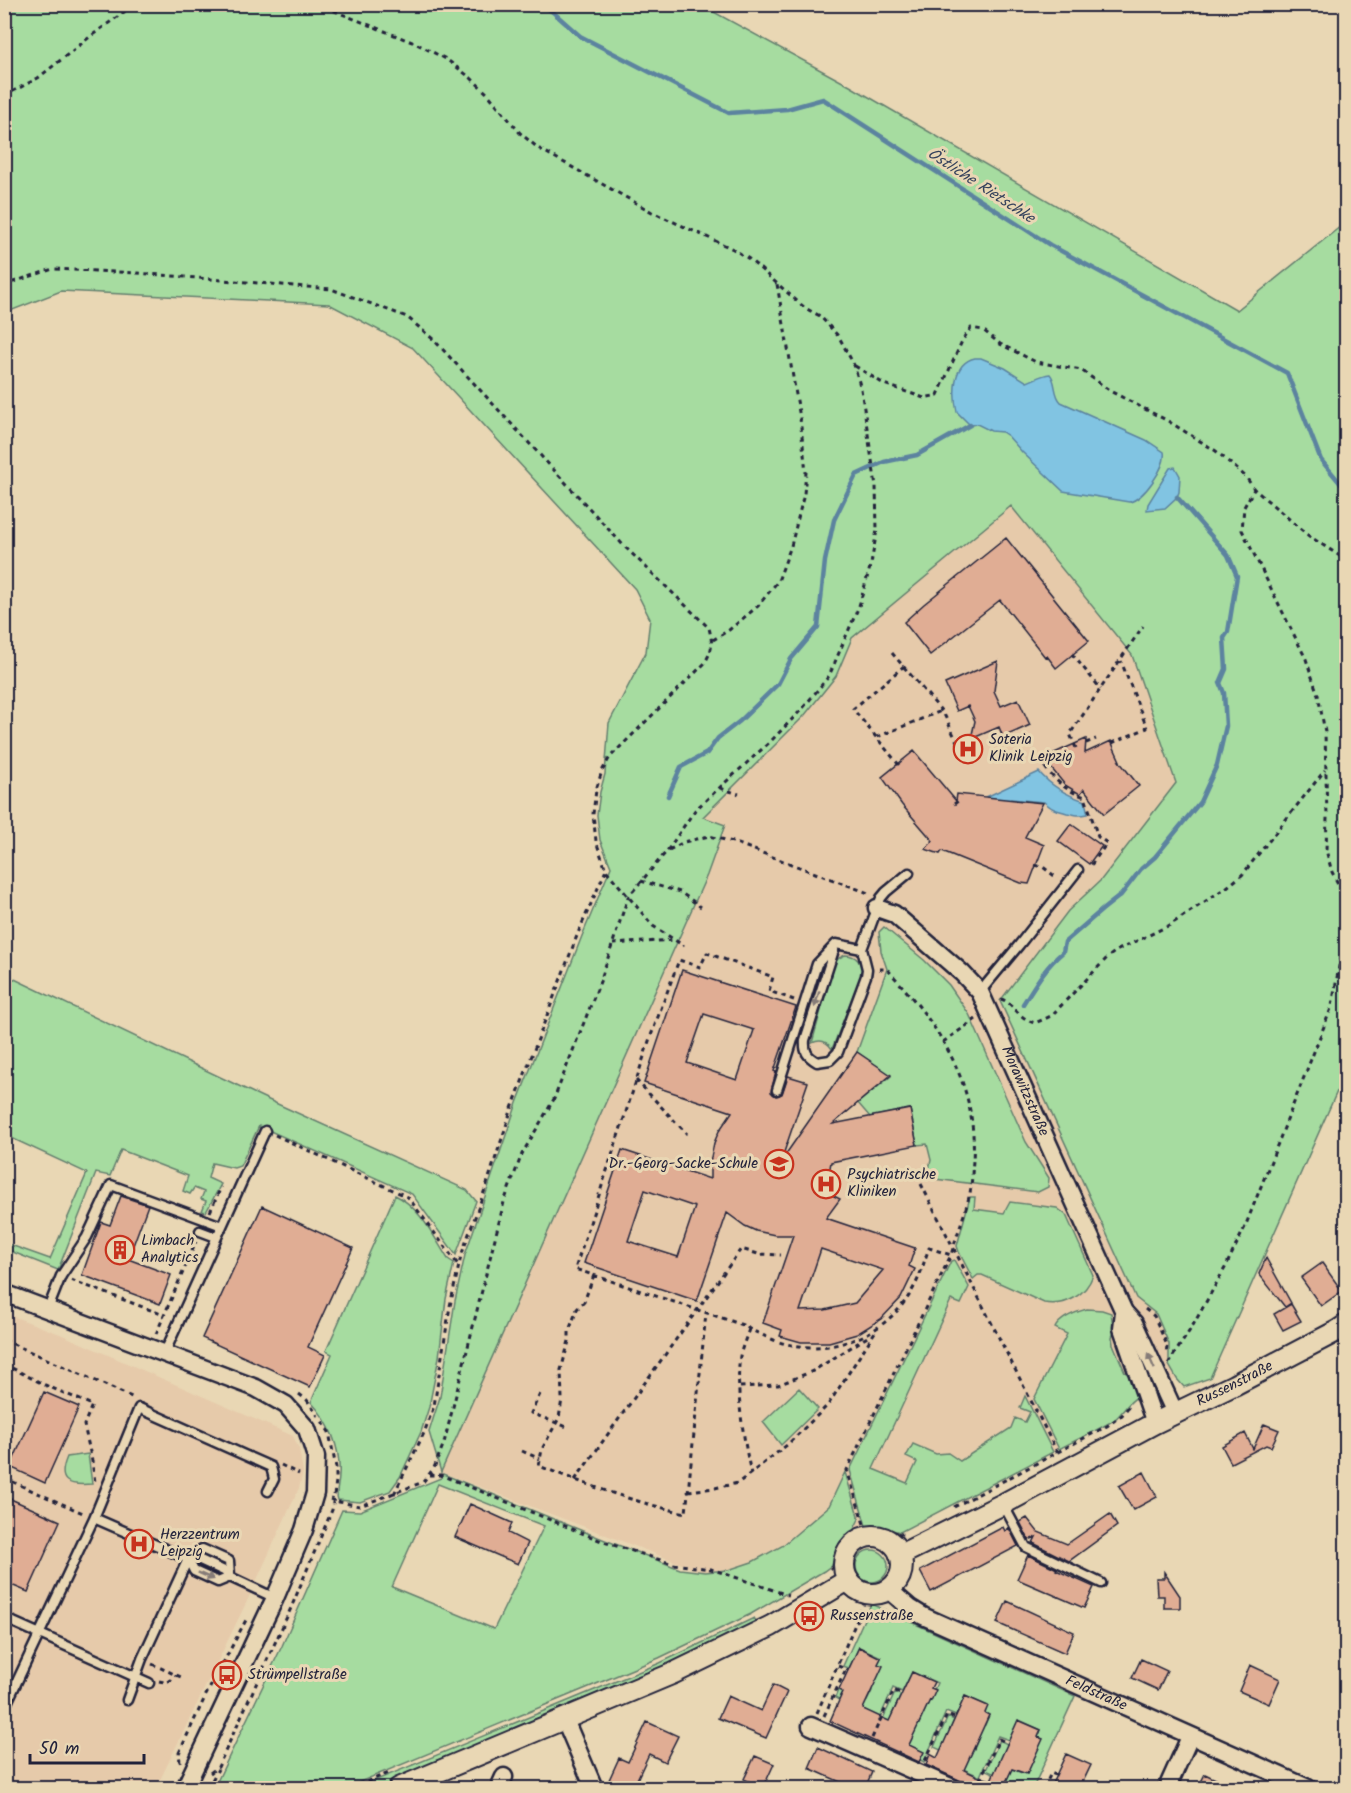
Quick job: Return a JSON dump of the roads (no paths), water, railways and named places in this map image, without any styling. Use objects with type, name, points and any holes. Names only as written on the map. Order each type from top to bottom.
[{"type":"street","name":"Morawitzstraße","points":[[879,903],[962,973],[988,1000],[1124,1312],[1134,1323],[1175,1413]]},
{"type":"street","points":[[4,1293],[256,1388],[286,1405],[307,1429],[316,1457],[315,1493],[304,1530],[275,1598],[185,1788]]},
{"type":"street","name":"Morawitzstraße","points":[[1124,1312],[1122,1328],[1155,1423]]},
{"type":"street","name":"Russenstraße","points":[[900,1555],[1347,1325]]},
{"type":"street","points":[[866,1533],[887,1540],[900,1555],[901,1572],[896,1582],[888,1589],[868,1594],[857,1589],[848,1580],[844,1567],[847,1554],[866,1533]]},
{"type":"street","points":[[395,1780],[565,1720],[674,1673],[771,1626],[848,1580]]},
{"type":"street","name":"Feldstraße","points":[[888,1589],[923,1616],[1308,1788]]},
{"type":"street","points":[[565,1720],[594,1788]]},
{"type":"street","points":[[818,1722],[866,1750],[953,1788]]},
{"type":"street","points":[[1167,1788],[1190,1737]]},
{"type":"lane","points":[[988,1000],[1019,945],[1078,870]]},
{"type":"lane","points":[[836,944],[805,1040],[804,1050],[809,1057],[818,1062],[830,1060],[838,1052],[867,969],[862,950],[879,903],[886,892],[909,873]]},
{"type":"lane","points":[[836,944],[862,950]]},
{"type":"lane","points":[[777,1090],[817,964],[836,944]]},
{"type":"lane","points":[[165,1352],[265,1131]]},
{"type":"lane","points":[[48,1309],[61,1276],[87,1237],[111,1185],[222,1226]]},
{"type":"lane","points":[[200,1231],[216,1238]]},
{"type":"lane","points":[[4,1709],[139,1408],[271,1467],[274,1479],[268,1491]]},
{"type":"lane","points":[[1003,1504],[1026,1546],[1101,1583]]},
{"type":"lane","points":[[92,1517],[188,1559],[194,1571],[218,1582],[230,1576]]},
{"type":"lane","points":[[127,1700],[142,1659],[188,1559],[202,1549],[229,1562],[230,1576]]},
{"type":"lane","points":[[230,1576],[275,1598]]},
{"type":"lane","points":[[4,1617],[149,1683]]},
{"type":"water","points":[[981,358],[1005,368],[1027,382],[1050,374],[1061,402],[1146,440],[1164,452],[1162,465],[1153,481],[1141,495],[1129,502],[1063,491],[1008,436],[977,424],[970,425],[957,412],[955,388],[958,373],[967,361]]},
{"type":"water","points":[[1175,467],[1180,476],[1177,497],[1165,508],[1147,510],[1148,504],[1170,468]]},
{"type":"water","points":[[1039,772],[1060,790],[1085,801],[1088,814],[1067,813],[1050,807],[1044,802],[1011,799],[1010,803],[984,798]]},
{"type":"waterway","name":"Östliche Rietschke","points":[[542,4],[580,36],[729,113],[787,109],[823,99],[1050,245],[1287,373],[1321,460],[1346,490]]},
{"type":"waterway","points":[[668,796],[681,767],[707,753],[718,738],[740,721],[778,684],[791,659],[818,627],[825,561],[834,520],[856,475],[884,462],[917,455],[970,425]]},
{"type":"waterway","points":[[1023,1004],[1036,983],[1063,952],[1065,942],[1121,895],[1200,802],[1217,765],[1226,726],[1224,693],[1220,683],[1226,669],[1224,638],[1228,632],[1237,576],[1228,555],[1177,497]]},
{"type":"place","name":"Soteria Klinik Leipzig","points":[[968,749]]},
{"type":"place","name":"Dr.-Georg-Sacke-Schule","points":[[779,1164]]},
{"type":"place","name":"Psychiatrische Kliniken","points":[[826,1184]]},
{"type":"place","name":"Limbach Analytics","points":[[120,1250]]},
{"type":"place","name":"Herzzentrum Leipzig","points":[[139,1544]]},
{"type":"place","name":"Russenstraße","points":[[809,1616]]},
{"type":"place","name":"Strümpellstraße","points":[[227,1675]]}]
